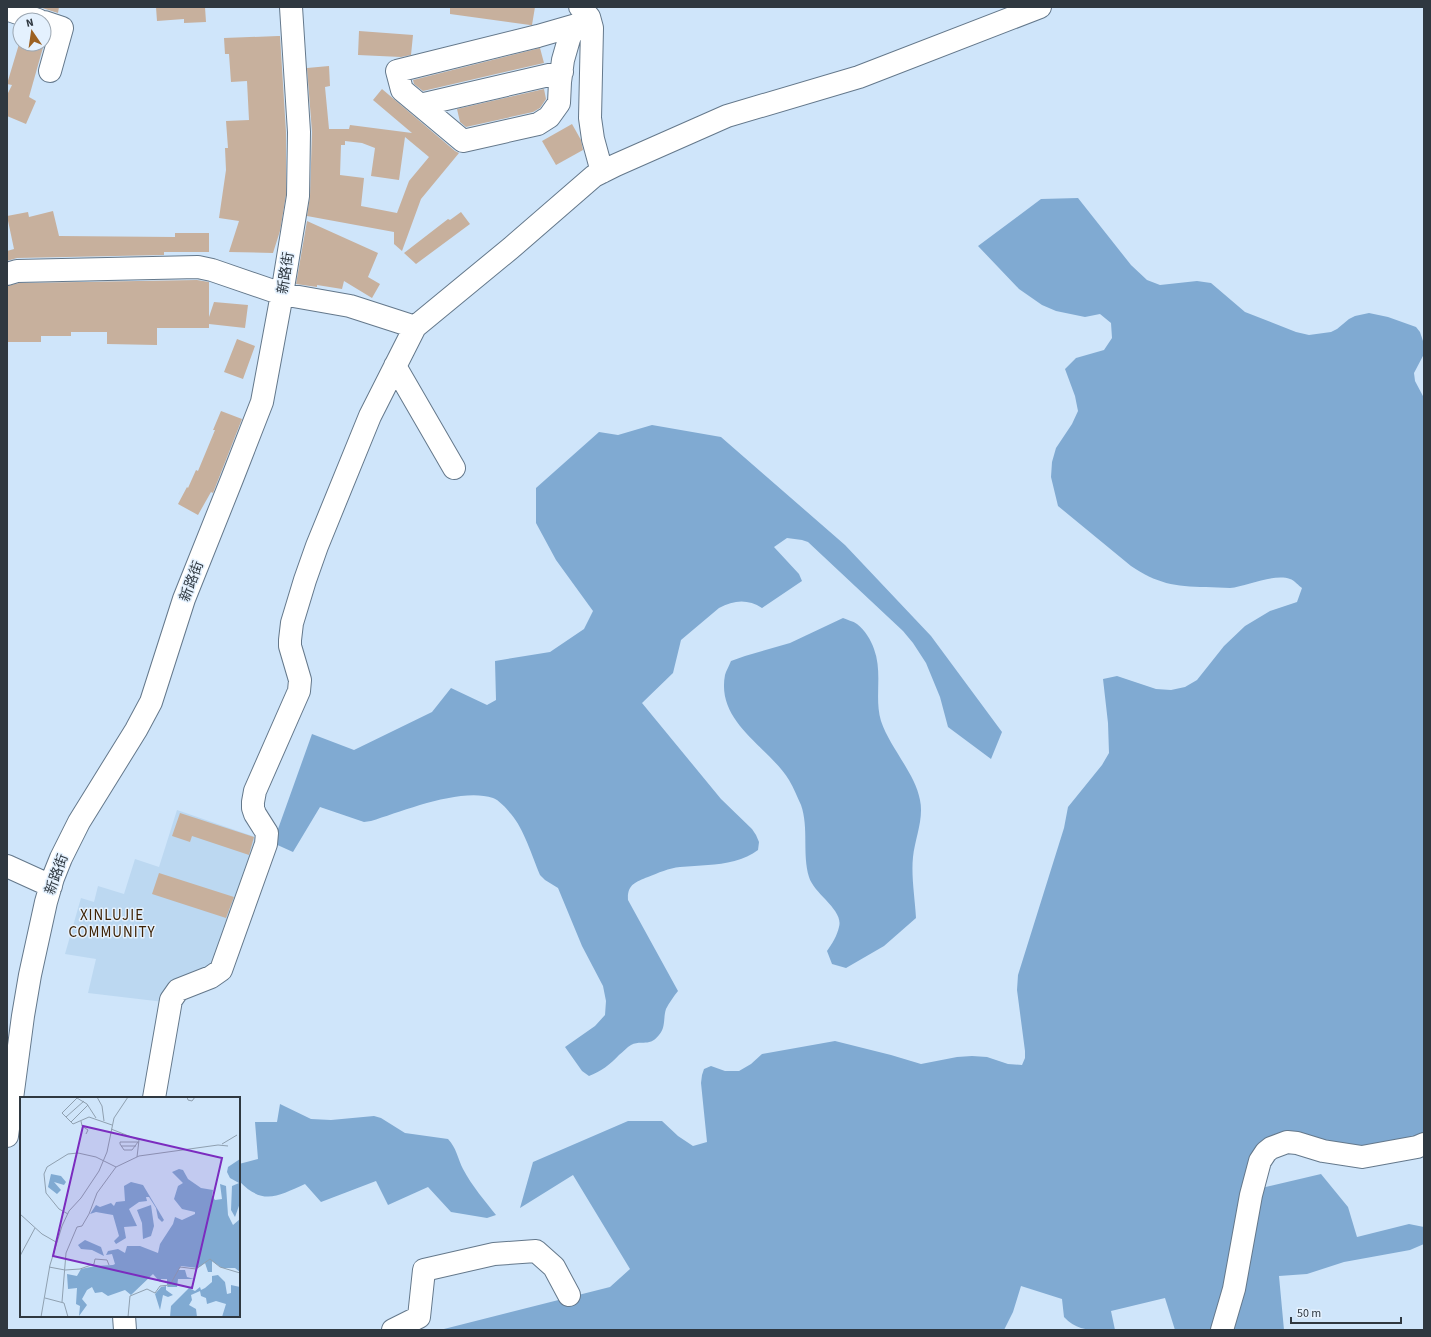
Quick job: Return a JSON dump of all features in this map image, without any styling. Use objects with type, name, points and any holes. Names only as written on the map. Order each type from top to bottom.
[{"type":"street","name":"新路街","points":[[7,1136],[23,1016],[46,902],[51,886],[61,858],[76,828],[136,730],[151,702],[184,599],[262,402],[298,196],[299,124],[291,7]]},
{"type":"street","points":[[154,1097],[171,1000],[178,990],[211,977],[220,970],[266,844],[267,833],[255,814],[253,802],[255,791],[299,691],[300,680],[290,646],[292,623],[317,546],[370,416],[415,327],[511,248],[594,176],[727,116],[858,77],[1040,7]]},
{"type":"street","points":[[581,18],[592,28],[590,118],[593,140],[602,172]]},
{"type":"street","points":[[581,18],[569,39],[562,72],[559,103],[549,117],[544,121],[463,141],[402,90],[397,71],[538,36],[581,18]]},
{"type":"street","points":[[50,70],[62,28],[52,25]]},
{"type":"street","points":[[420,105],[562,72]]},
{"type":"street","points":[[7,274],[17,272],[198,267],[212,270],[282,294],[350,306],[415,327]]},
{"type":"street","points":[[395,366],[454,468]]},
{"type":"street","points":[[7,866],[51,886]]},
{"type":"street","points":[[1222,1330],[1234,1289],[1251,1196],[1260,1161],[1266,1152],[1281,1143],[1292,1142],[1323,1152],[1362,1157],[1410,1149],[1424,1144]]},
{"type":"street","points":[[393,1330],[419,1317],[424,1270],[494,1254],[536,1251],[554,1267],[569,1294]]},
{"type":"street","points":[[124,1317],[125,1330]]},
{"type":"shaded area","points":[[1078,198],[1131,265],[1147,280],[1160,285],[1197,281],[1211,283],[1245,312],[1296,332],[1309,335],[1331,332],[1355,316],[1369,313],[1388,317],[1416,327],[1420,332],[1424,344],[1424,354],[1414,373],[1415,381],[1424,398],[1424,1138],[1393,1148],[1274,1141],[1216,1330],[1175,1330],[1165,1298],[1111,1311],[1115,1330],[1088,1330],[1075,1326],[1064,1317],[1062,1299],[1021,1286],[1013,1312],[1004,1330],[440,1330],[610,1287],[630,1269],[573,1175],[520,1208],[533,1162],[628,1121],[662,1121],[678,1136],[693,1146],[707,1142],[701,1083],[704,1069],[711,1066],[725,1071],[739,1071],[751,1064],[762,1054],[835,1041],[921,1064],[957,1057],[972,1056],[987,1057],[1008,1064],[1022,1065],[1025,1058],[1025,1051],[1017,990],[1018,975],[1064,828],[1068,807],[1102,765],[1109,753],[1108,723],[1103,679],[1117,676],[1156,689],[1171,690],[1185,687],[1197,680],[1224,646],[1245,626],[1270,611],[1297,602],[1302,588],[1292,580],[1284,578],[1269,579],[1230,588],[1175,585],[1158,580],[1131,566],[1058,506],[1051,477],[1052,462],[1056,448],[1072,424],[1078,411],[1075,396],[1065,369],[1076,358],[1104,350],[1112,338],[1111,323],[1100,314],[1085,317],[1056,311],[1042,305],[1019,289],[978,246],[1041,199]]},
{"type":"shaded area","points":[[652,425],[721,437],[845,545],[931,636],[1002,732],[991,759],[948,727],[940,697],[926,663],[903,631],[808,542],[787,538],[774,547],[799,574],[802,581],[762,608],[751,603],[736,602],[719,608],[681,640],[673,673],[642,703],[721,799],[752,829],[759,842],[758,850],[741,859],[728,862],[680,867],[660,872],[639,881],[630,887],[628,900],[678,991],[666,1009],[663,1029],[655,1039],[648,1042],[635,1043],[631,1045],[612,1062],[589,1076],[582,1071],[565,1047],[595,1026],[605,1015],[606,1001],[603,986],[582,946],[558,888],[540,875],[520,827],[516,820],[498,801],[493,798],[480,795],[449,798],[415,806],[364,822],[320,807],[293,852],[273,843],[312,734],[354,750],[432,712],[451,688],[487,705],[496,700],[495,661],[550,652],[584,629],[593,611],[556,560],[536,523],[536,488],[599,432],[618,435]]},
{"type":"shaded area","points":[[843,618],[860,626],[873,646],[878,667],[878,703],[881,721],[890,741],[913,780],[921,807],[913,864],[916,918],[884,946],[846,968],[832,964],[827,951],[837,934],[839,921],[833,908],[816,890],[809,877],[806,859],[805,823],[801,805],[791,783],[780,768],[746,733],[736,720],[728,707],[724,692],[725,675],[731,661],[790,643]]},
{"type":"shaded area","points":[[177,810],[264,840],[214,971],[166,987],[164,1002],[88,993],[96,959],[65,954],[81,898],[94,902],[98,886],[124,894],[135,859],[159,867]]},
{"type":"shaded area","points":[[280,1104],[311,1119],[331,1120],[374,1116],[381,1118],[405,1133],[448,1139],[457,1153],[463,1169],[470,1181],[496,1215],[487,1218],[451,1212],[428,1187],[388,1205],[376,1181],[321,1202],[305,1184],[279,1195],[263,1196],[256,1194],[240,1182],[240,1164],[258,1159],[255,1122],[277,1122]]},
{"type":"shaded area","points":[[1321,1174],[1348,1207],[1357,1237],[1409,1224],[1424,1227],[1424,1244],[1410,1250],[1344,1262],[1307,1274],[1279,1276],[1284,1330],[1230,1330],[1257,1189]]},
{"type":"building","points":[[39,7],[59,7],[58,13]]},
{"type":"building","points":[[156,7],[205,7],[206,22],[184,23],[184,19],[157,21]]},
{"type":"building","points":[[450,7],[535,7],[532,25],[530,25],[450,14]]},
{"type":"building","points":[[359,31],[413,35],[411,55],[401,57],[358,55]]},
{"type":"building","points":[[280,36],[286,132],[286,195],[280,231],[273,253],[229,252],[239,221],[219,218],[226,170],[225,148],[228,148],[226,121],[249,120],[247,81],[231,82],[229,54],[225,54],[224,38]]},
{"type":"building","points":[[540,48],[544,63],[423,91],[414,84],[413,80]]},
{"type":"building","points":[[17,52],[42,52],[29,97],[36,101],[26,124],[7,116],[7,95],[12,85],[7,84]]},
{"type":"building","points":[[329,66],[330,86],[325,87],[329,129],[349,129],[350,125],[412,133],[373,100],[382,89],[459,153],[421,199],[402,251],[394,244],[394,232],[307,216],[310,196],[312,132],[307,68]],"holes":[[[405,137],[429,157],[409,181],[397,213],[361,206],[364,178],[340,175],[341,145],[345,145],[345,141],[362,143],[375,148],[371,176],[399,180]]]},
{"type":"building","points":[[544,89],[546,99],[540,108],[533,112],[466,127],[460,122],[457,109]]},
{"type":"building","points":[[572,124],[581,140],[583,150],[556,165],[542,141]]},
{"type":"building","points":[[53,211],[59,236],[175,237],[175,233],[209,233],[209,252],[164,252],[164,255],[17,258],[7,261],[7,251],[14,249],[7,216],[28,212],[29,217]]},
{"type":"building","points":[[461,212],[470,224],[416,264],[404,253],[448,219],[450,220]]},
{"type":"building","points":[[307,221],[378,253],[368,277],[380,284],[372,298],[344,281],[342,289],[317,285],[317,287],[296,284]]},
{"type":"building","points":[[197,280],[209,282],[209,317],[214,302],[248,305],[245,328],[209,324],[209,328],[157,328],[157,345],[107,344],[107,332],[71,332],[71,336],[41,336],[41,342],[7,342],[7,286],[19,283]]},
{"type":"building","points":[[237,339],[255,346],[243,379],[224,372]]},
{"type":"building","points":[[221,411],[242,419],[213,493],[211,492],[198,515],[178,504],[187,487],[188,488],[196,470],[198,471]]},
{"type":"building","points":[[180,813],[254,837],[249,855],[192,836],[190,842],[172,836]]},
{"type":"building","points":[[159,873],[234,897],[226,918],[152,894]]},
{"type":"district","name":"XINLUJIE COMMUNITY","points":[[112,924]]}]
